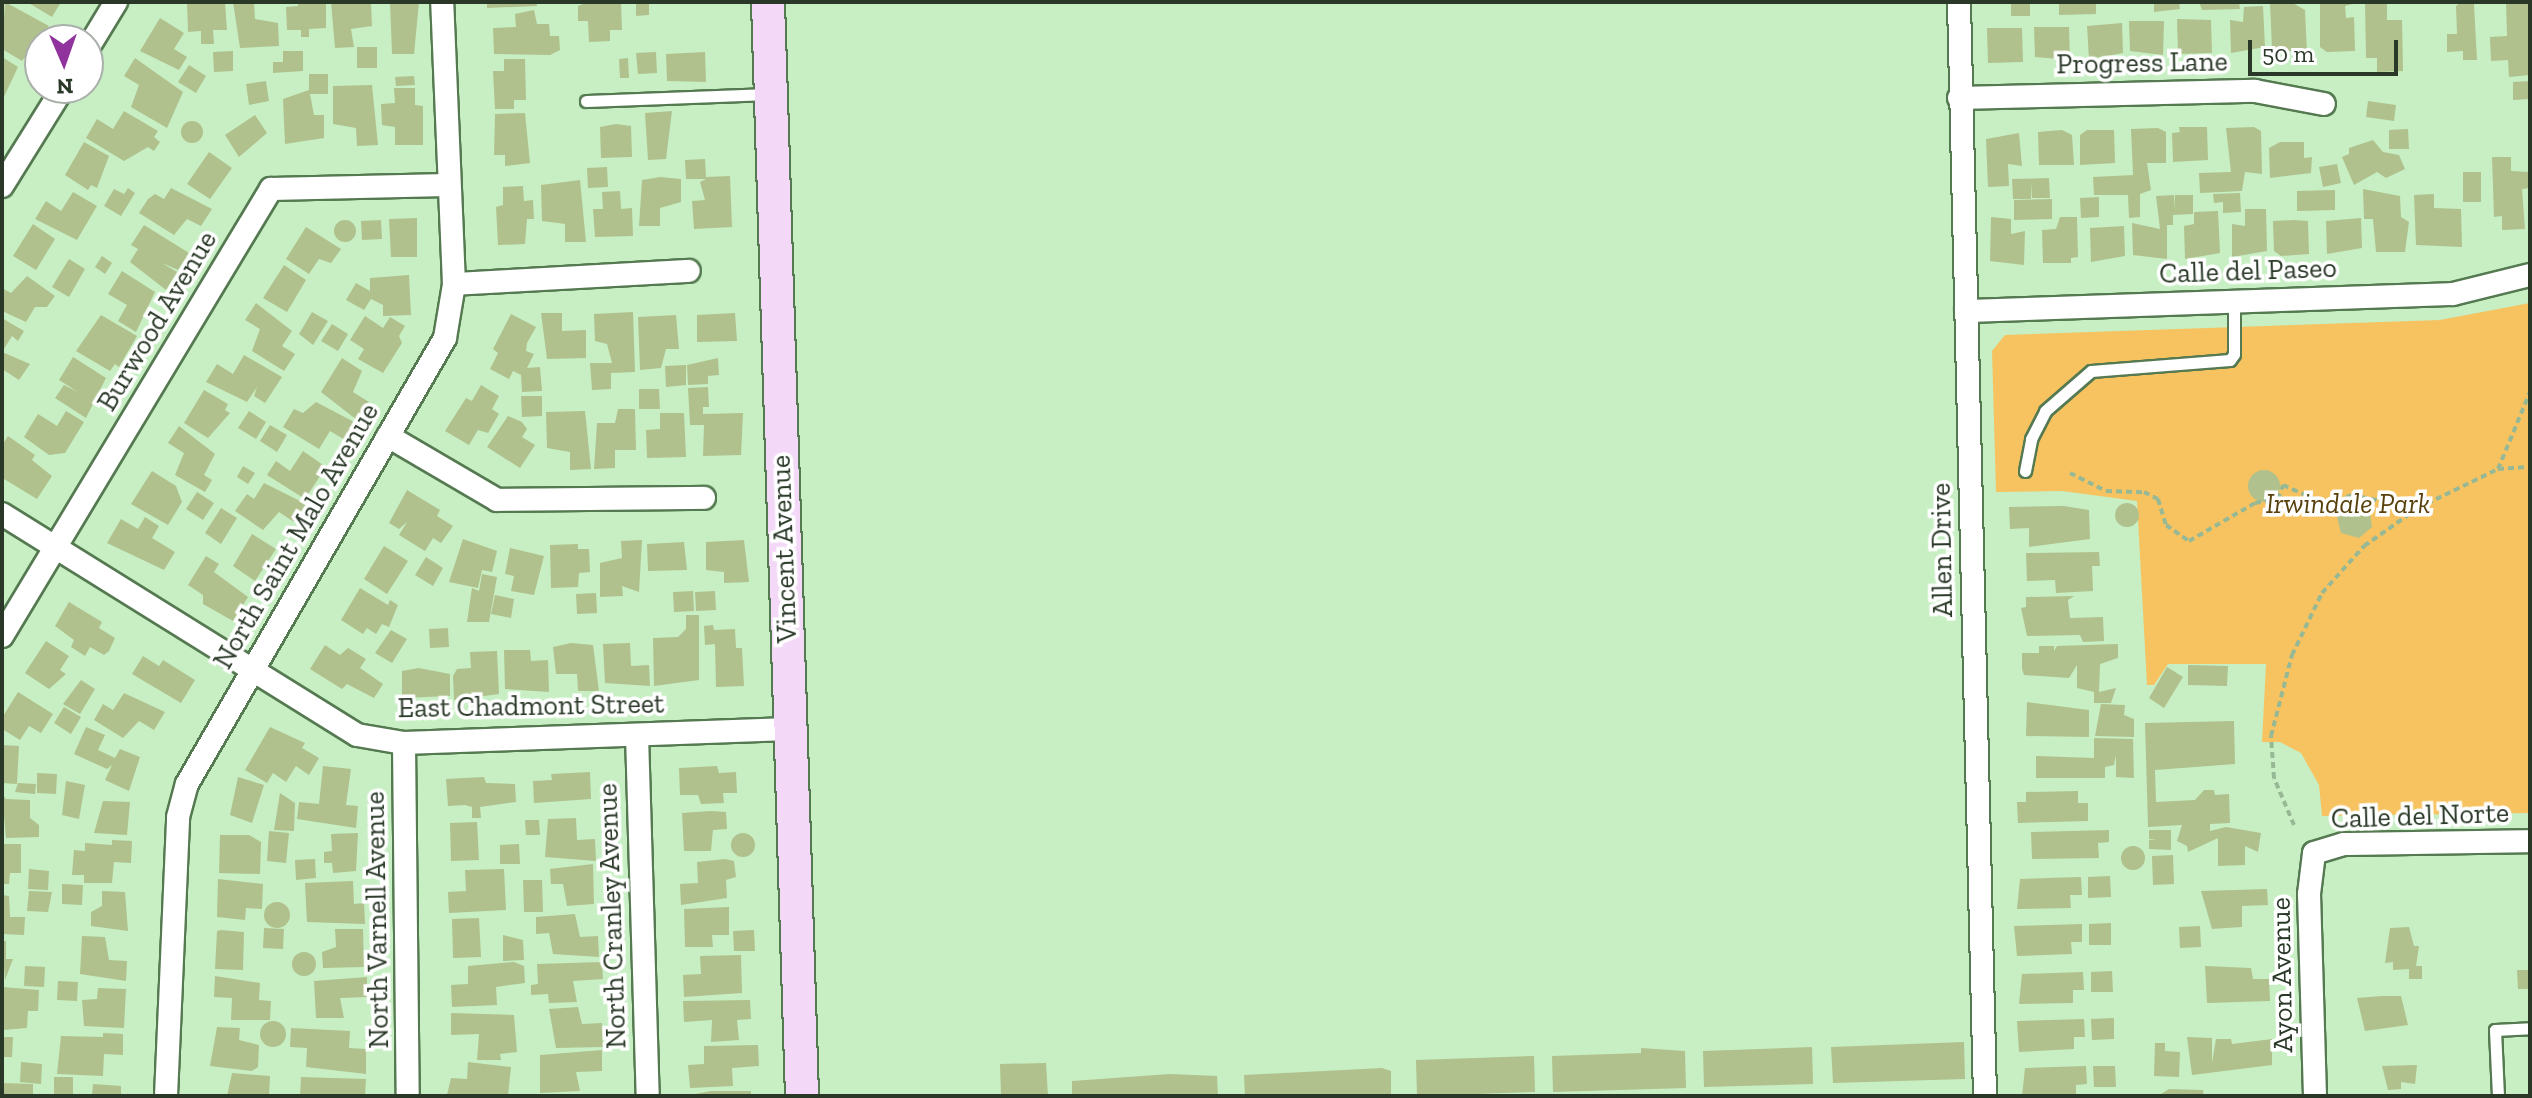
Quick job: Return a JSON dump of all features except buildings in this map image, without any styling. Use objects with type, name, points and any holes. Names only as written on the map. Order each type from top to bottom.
[{"type":"street","points":[[103,24],[116,2]]},
{"type":"street","name":"North Saint Malo Avenue","points":[[166,1096],[178,817],[187,784],[445,338],[454,284],[447,185],[442,2]]},
{"type":"street","name":"Vincent Avenue","points":[[768,2],[802,1096]]},
{"type":"street","name":"Allen Drive","points":[[1959,2],[1985,1096]]},
{"type":"street","name":"Progress Lane","points":[[1959,98],[2255,91],[2324,104]]},
{"type":"street","points":[[2,186],[53,104]]},
{"type":"street","name":"Burwood Avenue","points":[[2,636],[271,189],[447,185]]},
{"type":"street","points":[[454,284],[689,271]]},
{"type":"street","name":"Calle del Paseo","points":[[1966,311],[2453,294],[2530,275]]},
{"type":"street","points":[[388,436],[497,500],[704,498]]},
{"type":"street","name":"East Chadmont Street","points":[[2,514],[357,735],[404,743],[789,729]]},
{"type":"street","name":"North Cranley Avenue","points":[[637,735],[648,1096]]},
{"type":"street","name":"North Varnell Avenue","points":[[404,743],[408,1096]]},
{"type":"street","name":"Calle del Norte","points":[[2314,853],[2344,844],[2530,841]]},
{"type":"street","name":"Ayon Avenue","points":[[2314,853],[2309,894],[2315,1096]]},
{"type":"lane","points":[[586,101],[771,94]]},
{"type":"lane","points":[[2025,471],[2031,439],[2045,411],[2091,371],[2230,360],[2234,354],[2234,301]]},
{"type":"lane","points":[[2498,1096],[2495,1030],[2530,1028]]},
{"type":"path","points":[[2498,469],[2530,392]]},
{"type":"path","points":[[2294,825],[2274,778],[2271,736],[2292,655],[2322,593],[2364,546],[2418,508],[2498,469],[2530,467]]},
{"type":"path","points":[[2070,473],[2106,491],[2144,492],[2158,499],[2166,525],[2189,541],[2255,503],[2278,499],[2283,485],[2321,502],[2337,503],[2351,495],[2418,508]]},
{"type":"green space","name":"Irwindale Park","points":[[2530,303],[2530,813],[2322,816],[2319,785],[2301,753],[2280,742],[2262,742],[2266,664],[2168,664],[2154,685],[2147,685],[2137,501],[2062,491],[1996,492],[1992,351],[2005,335],[2440,320]]}]
